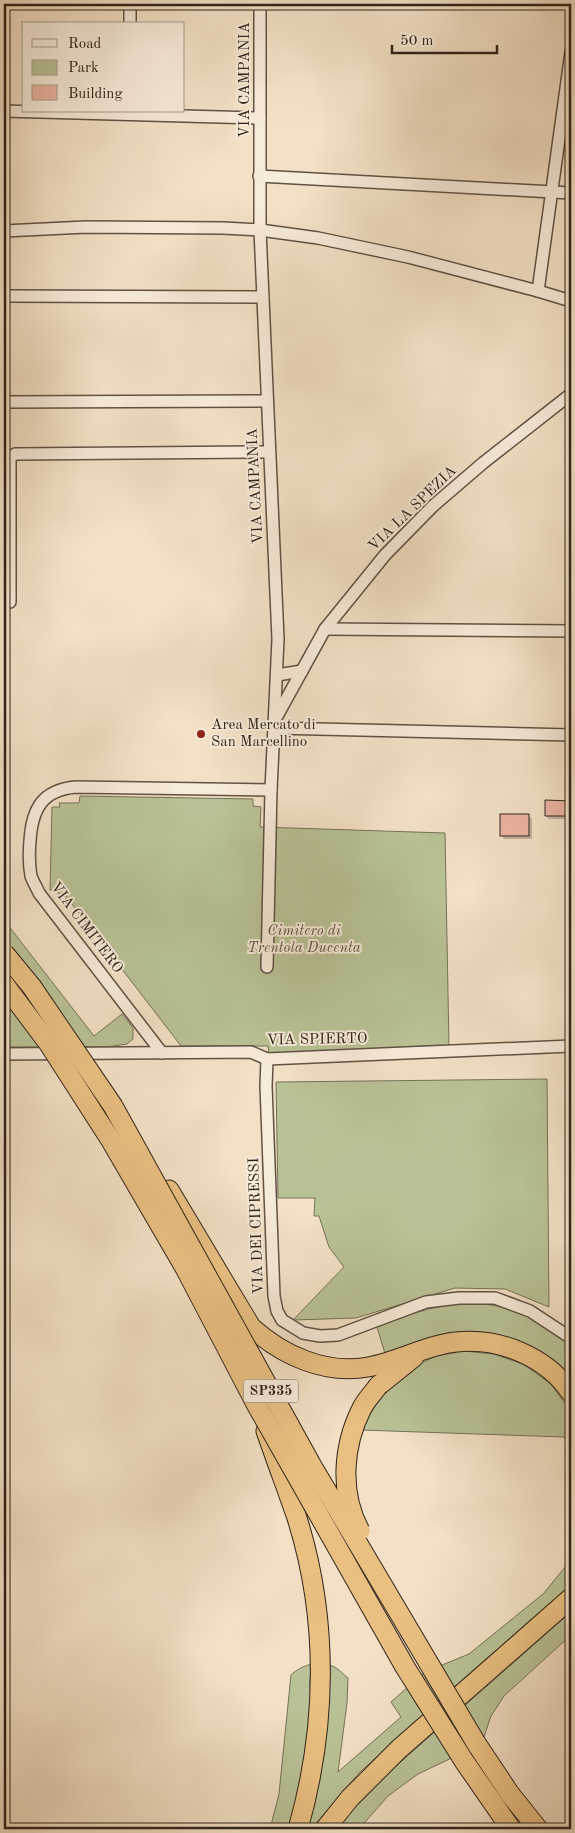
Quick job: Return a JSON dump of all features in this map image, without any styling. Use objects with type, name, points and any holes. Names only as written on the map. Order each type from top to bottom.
[{"type":"highway","name":"SP335","points":[[4,954],[32,987],[113,1106],[312,1466],[476,1743],[510,1794],[538,1829]]},
{"type":"highway","name":"SP335","points":[[4,984],[49,1044],[110,1139],[185,1268],[256,1404],[405,1667],[464,1761],[511,1829]]},
{"type":"highway","points":[[113,1106],[142,1144],[251,1326],[267,1341],[298,1359],[320,1366],[342,1368],[367,1368],[423,1350],[456,1342],[492,1342],[520,1352],[544,1366],[564,1382],[571,1393]]},
{"type":"highway","points":[[423,1350],[378,1386],[363,1406],[350,1436],[346,1464],[348,1492],[356,1523],[476,1743]]},
{"type":"highway","points":[[256,1404],[297,1519],[312,1580],[320,1629],[321,1686],[318,1732],[309,1791],[298,1829]]},
{"type":"highway","points":[[325,1829],[350,1798],[400,1749],[571,1598]]},
{"type":"street","points":[[130,4],[130,22]]},
{"type":"street","name":"VIA CAMPANIA","points":[[260,4],[260,230],[278,630],[271,790],[267,967]]},
{"type":"street","points":[[538,291],[571,52]]},
{"type":"street","points":[[4,111],[22,111]]},
{"type":"street","points":[[66,112],[260,118]]},
{"type":"street","points":[[259,176],[571,193]]},
{"type":"street","points":[[4,231],[86,227],[260,230],[318,238],[408,257],[571,301]]},
{"type":"street","points":[[4,296],[263,297]]},
{"type":"street","name":"VIA LA SPEZIA","points":[[275,723],[325,629],[386,555],[433,506],[483,463],[571,394]]},
{"type":"street","points":[[4,402],[267,401]]},
{"type":"street","points":[[10,602],[10,458],[15,454],[269,452]]},
{"type":"street","points":[[325,629],[571,631]]},
{"type":"street","points":[[277,675],[302,670]]},
{"type":"street","points":[[275,723],[571,735]]},
{"type":"street","name":"VIA CIMITERO","points":[[162,1053],[39,893],[31,875],[29,849],[31,823],[35,811],[42,801],[52,793],[64,788],[271,790]]},
{"type":"street","name":"VIA SPIERTO","points":[[4,1054],[251,1052],[267,1059],[571,1046]]},
{"type":"street","name":"VIA DEI CIPRESSI","points":[[267,1059],[266,1086],[274,1296],[277,1311],[282,1320],[304,1333],[320,1336],[338,1335],[426,1302],[458,1298],[495,1298],[530,1311],[571,1338]]},
{"type":"green space","name":"Cimitero di Trentola Ducenta","points":[[80,796],[253,799],[253,806],[261,807],[260,827],[445,833],[449,1046],[269,1054],[268,1046],[181,1046],[72,904],[66,904],[66,893],[58,894],[58,891],[50,890],[52,807],[60,807],[59,803],[79,803]]},
{"type":"green space","points":[[4,920],[94,1036],[122,1014],[133,1028],[133,1039],[127,1044],[106,1047],[4,1047]]},
{"type":"green space","points":[[547,1079],[549,1307],[505,1289],[455,1288],[356,1318],[293,1320],[344,1267],[329,1247],[319,1216],[314,1216],[315,1198],[278,1198],[276,1082]]},
{"type":"green space","points":[[466,1302],[497,1306],[522,1313],[545,1324],[571,1341],[571,1378],[557,1365],[527,1345],[511,1338],[477,1332],[439,1335],[386,1357],[377,1327],[421,1311]]},
{"type":"green space","points":[[464,1351],[493,1354],[523,1364],[551,1384],[571,1412],[571,1449],[564,1437],[361,1430],[385,1388],[401,1373],[436,1356]]},
{"type":"green space","points":[[571,1560],[571,1585],[360,1772],[312,1828],[307,1825],[327,1677],[310,1676],[310,1689],[314,1689],[312,1728],[292,1829],[270,1829],[279,1794],[291,1675],[295,1671],[310,1664],[322,1663],[334,1667],[348,1678],[347,1703],[338,1772],[401,1717],[391,1702],[425,1672],[469,1654],[543,1594]]},
{"type":"green space","points":[[571,1612],[571,1635],[504,1696],[491,1716],[484,1737],[479,1745],[418,1774],[388,1796],[359,1829],[336,1829],[362,1796]]},
{"type":"building","points":[[545,800],[571,801],[571,816],[545,816]]},
{"type":"building","points":[[500,814],[529,814],[529,836],[500,836]]},
{"type":"place","name":"Area Mercato di San Marcellino","points":[[201,734]]}]
